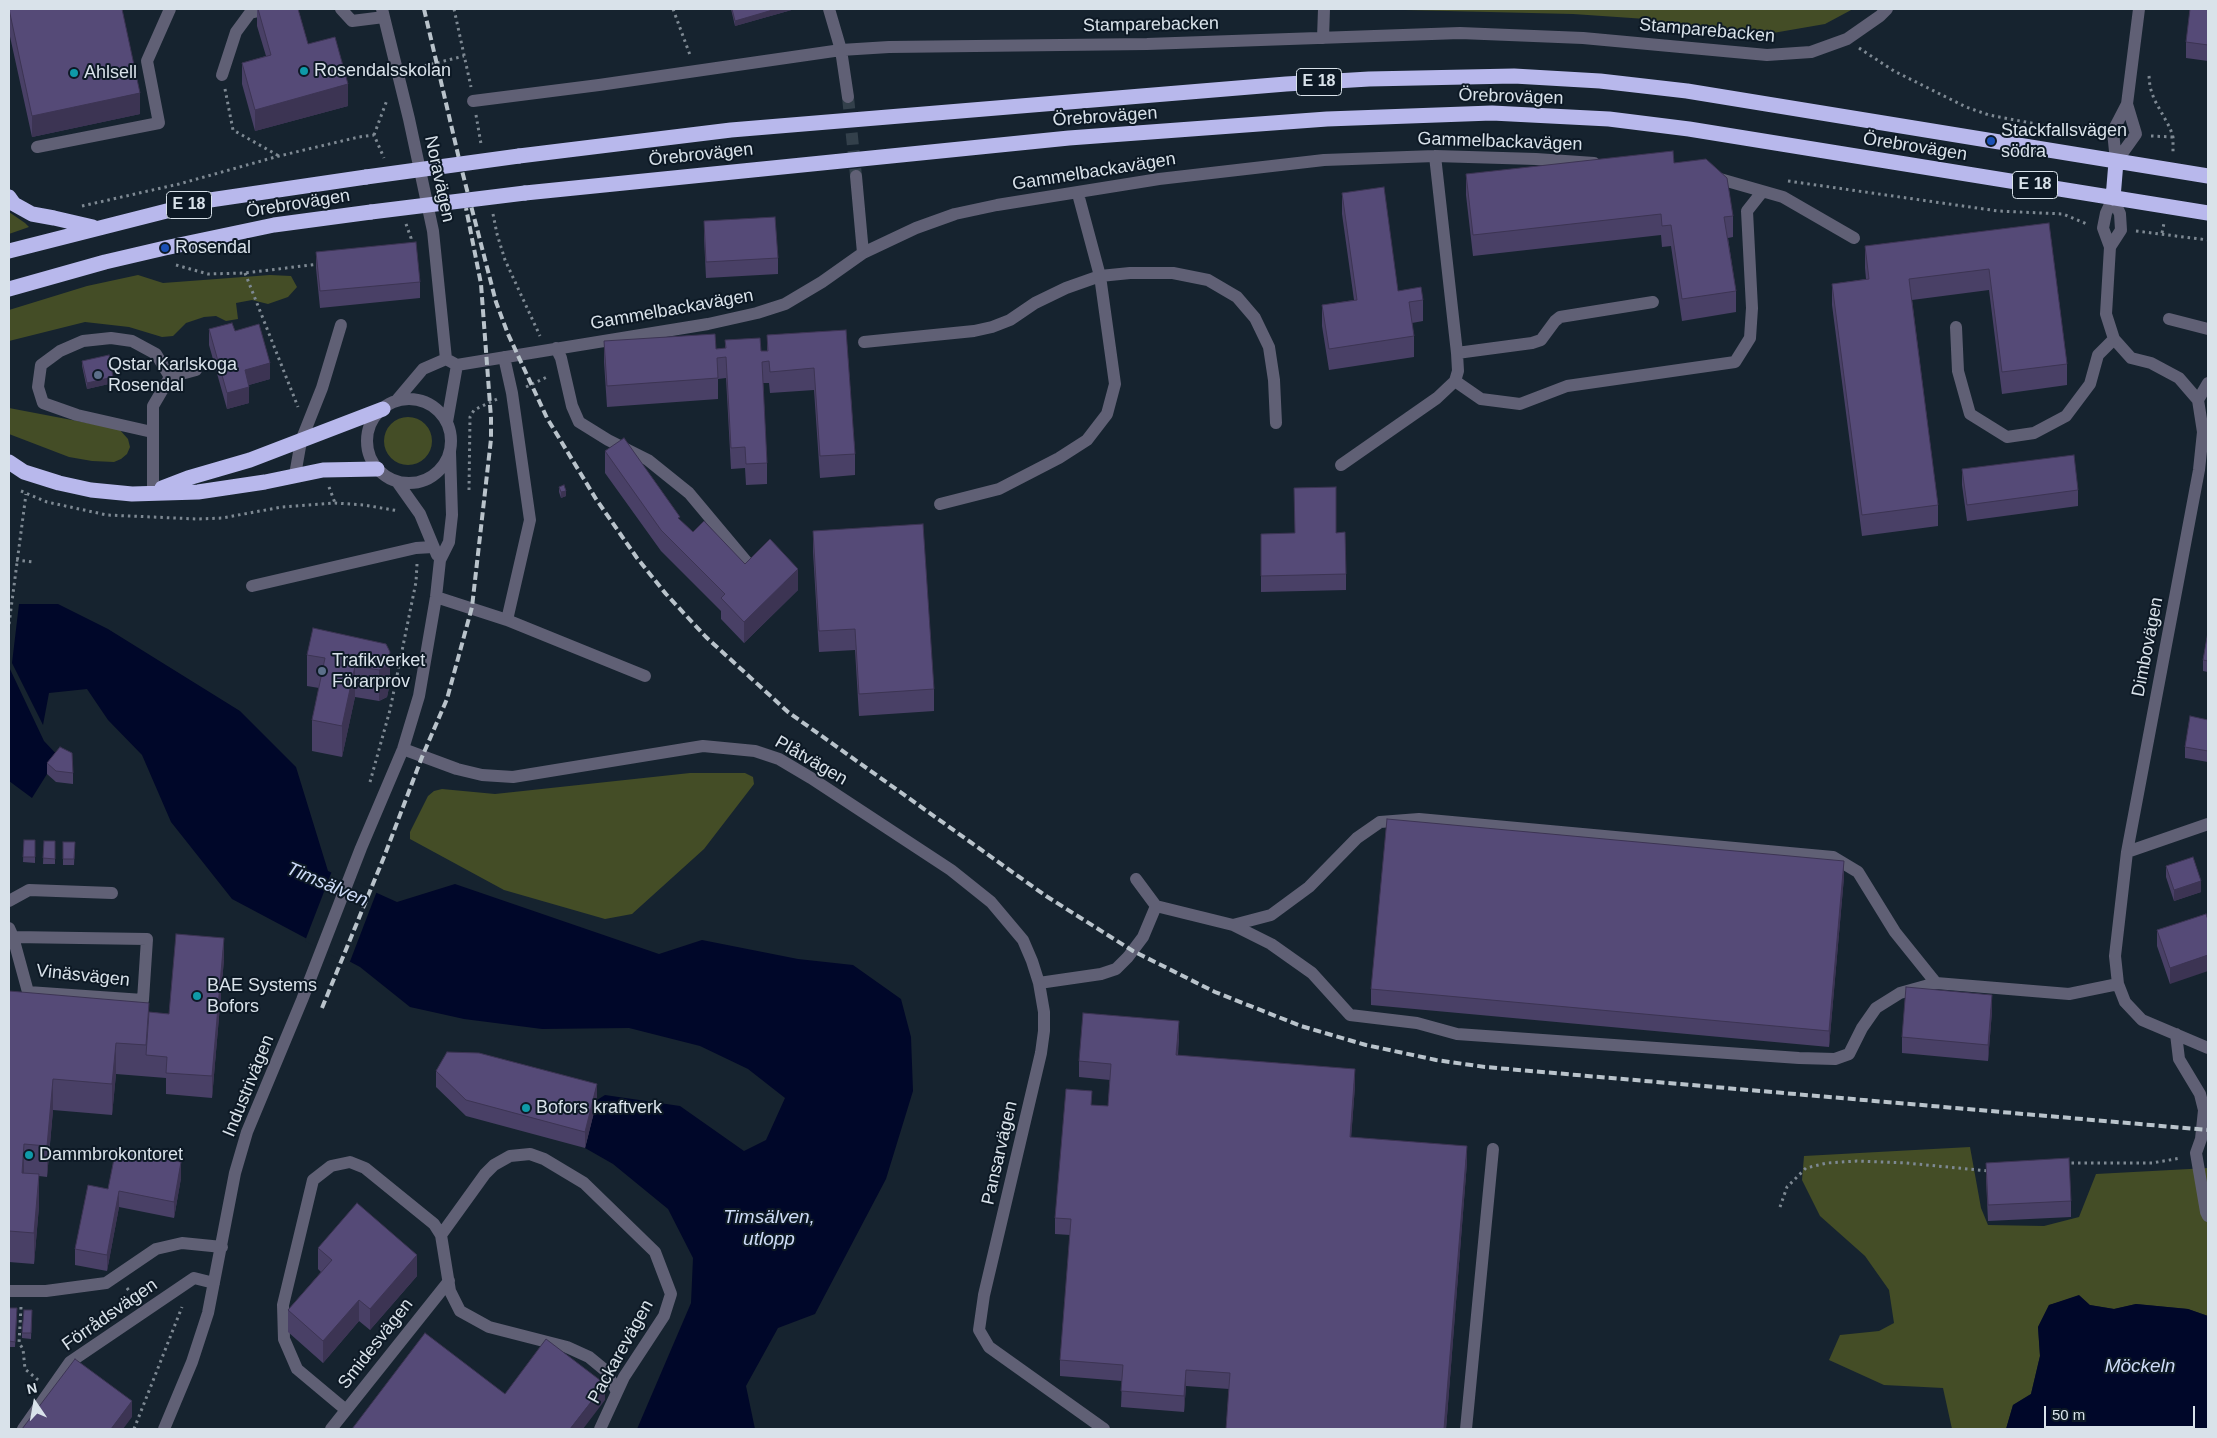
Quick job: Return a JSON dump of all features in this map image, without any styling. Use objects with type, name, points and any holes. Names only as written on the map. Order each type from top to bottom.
[{"type":"highway","name":"Örebrovägen","points":[[9,251],[210,200],[519,156],[732,130],[1369,79],[1514,76],[1600,81],[1687,91],[1764,102],[2208,176]]},
{"type":"highway","name":"Örebrovägen","points":[[9,289],[105,262],[274,225],[524,193],[1069,138],[1328,119],[1492,113],[1609,120],[1689,129],[2208,214]]},
{"type":"highway","points":[[2113,198],[2116,162]]},
{"type":"highway","points":[[9,197],[14,204],[32,214],[94,228]]},
{"type":"highway","points":[[153,492],[303,434],[389,405]]},
{"type":"highway","points":[[9,462],[24,472],[83,488],[132,494],[198,492],[323,470],[377,469]]},
{"type":"street","points":[[37,147],[159,123],[147,61],[170,9]]},
{"type":"street","points":[[222,74],[236,32],[250,13],[267,9]]},
{"type":"street","points":[[341,9],[352,21],[383,13]]},
{"type":"street","points":[[829,9],[841,50],[848,98]]},
{"type":"street","points":[[1323,38],[1324,9]]},
{"type":"street","name":"Stamparebacken","points":[[473,100],[600,85],[841,50],[1460,33],[1583,38],[1767,55],[1811,52],[1847,39],[1887,9]]},
{"type":"street","points":[[2116,162],[2136,134],[2128,104],[2139,9]]},
{"type":"street","name":"Noravägen","points":[[383,13],[433,231],[452,362],[448,422]]},
{"type":"street","points":[[2116,162],[2113,131],[2128,104]]},
{"type":"street","points":[[1341,465],[1437,398],[1455,381],[1458,371],[1457,353],[1435,156]]},
{"type":"street","name":"Gammelbackavägen","points":[[452,362],[504,357],[708,324],[757,313],[785,304],[863,254],[916,228],[955,214],[997,205],[1078,194],[1159,179],[1324,160],[1435,156],[1536,159],[1610,164]]},
{"type":"street","points":[[856,176],[863,254]]},
{"type":"street","points":[[1704,176],[1722,179],[1783,197],[1854,238]]},
{"type":"street","points":[[1455,381],[1481,399],[1520,404],[1567,386],[1734,362],[1750,338],[1752,308],[1747,211],[1762,192]]},
{"type":"street","points":[[940,504],[999,489],[1059,458],[1086,440],[1107,414],[1115,384],[1100,276],[1078,194]]},
{"type":"street","points":[[2113,198],[2106,213],[2103,228],[2110,247],[2106,314],[2114,339],[2131,358],[2151,363],[2179,378],[2198,400],[2208,383]]},
{"type":"street","points":[[2110,247],[2121,230],[2120,214],[2113,198]]},
{"type":"street","points":[[864,342],[959,333],[992,327],[1010,320],[1036,303],[1066,288],[1100,276],[1130,273],[1173,273],[1208,280],[1237,297],[1255,318],[1269,347],[1274,380],[1276,423]]},
{"type":"street","points":[[1457,353],[1532,343],[1541,340],[1554,321],[1560,317],[1653,302]]},
{"type":"street","points":[[2168,319],[2208,329]]},
{"type":"street","points":[[295,475],[303,434],[322,388],[341,325]]},
{"type":"street","points":[[1956,327],[1958,371],[1970,414],[2007,437],[2034,433],[2066,416],[2090,384],[2098,356],[2114,339]]},
{"type":"street","points":[[152,432],[77,415],[43,403],[38,387],[41,365],[60,351],[83,341],[111,338],[132,341],[156,354],[170,377]]},
{"type":"street","points":[[551,348],[561,358],[572,406],[579,422],[608,440],[648,460],[689,493],[750,567]]},
{"type":"street","points":[[504,357],[512,393],[530,520],[507,620]]},
{"type":"street","points":[[440,560],[420,514],[398,483],[377,469],[370,456],[367,441],[373,420],[423,369],[452,362]]},
{"type":"street","points":[[153,492],[153,406],[170,377],[196,370]]},
{"type":"street","points":[[389,405],[418,400],[426,402],[438,410],[448,422],[452,436],[450,452],[438,472],[419,482],[398,483]]},
{"type":"street","name":"Dimbovägen","points":[[2198,400],[2203,432],[2199,470],[2127,852],[2115,956],[2118,984],[2125,1002],[2142,1020],[2208,1048]]},
{"type":"street","name":"Industrivägen","points":[[164,1429],[192,1362],[208,1313],[236,1173],[247,1132],[302,1000],[361,848],[403,749],[419,696],[436,597],[440,560],[449,542],[452,515],[450,452]]},
{"type":"street","points":[[252,586],[416,548],[433,547]]},
{"type":"street","points":[[436,597],[507,620],[645,676]]},
{"type":"street","name":"Plåtvägen","points":[[403,749],[457,770],[482,776],[513,777],[703,746],[755,750],[779,759],[952,870],[972,885],[1003,914],[1023,940],[1039,983]]},
{"type":"street","points":[[1233,925],[1271,915],[1309,887],[1357,838],[1380,822],[1419,819],[1832,857],[1858,872],[1895,932],[1936,983]]},
{"type":"street","points":[[2127,852],[2208,824]]},
{"type":"street","points":[[1136,879],[1156,906],[1233,925],[1271,944],[1312,973],[1350,1015],[1417,1023],[1457,1034],[1835,1059],[1849,1054],[1862,1028],[1876,1008],[1900,993],[1936,983],[2069,994],[2118,984]]},
{"type":"street","points":[[9,901],[29,890],[112,893]]},
{"type":"street","points":[[1039,983],[1101,974],[1116,969],[1128,958],[1143,937],[1156,906]]},
{"type":"street","name":"Vinäsvägen","points":[[11,932],[147,939],[143,1000],[28,992],[11,932]]},
{"type":"street","name":"Pansarvägen","points":[[1039,983],[1044,1012],[1041,1053],[984,1296],[979,1330],[989,1347],[1104,1429]]},
{"type":"street","points":[[2176,1034],[2179,1058],[2200,1094],[2204,1110],[2201,1139],[2196,1153],[2208,1216]]},
{"type":"street","points":[[1466,1429],[1493,1149]]},
{"type":"street","name":"Packarevägen","points":[[441,1235],[485,1174],[494,1165],[510,1156],[530,1154],[544,1159],[584,1183],[655,1252],[671,1294],[664,1316],[624,1377],[600,1429]]},
{"type":"street","points":[[346,1410],[297,1369],[284,1339],[283,1305],[313,1180],[331,1166],[350,1162],[365,1168],[434,1224],[441,1235],[450,1291],[460,1311],[490,1327],[567,1347],[589,1357],[606,1371],[617,1392]]},
{"type":"street","points":[[9,1290],[78,1288],[106,1283],[156,1249],[182,1243],[222,1247]]},
{"type":"street","name":"Förrådsvägen","points":[[23,1429],[70,1362],[194,1278],[214,1283]]},
{"type":"street","name":"Smidesvägen","points":[[332,1429],[449,1281]]},
{"type":"path","points":[[454,9],[482,148]]},
{"type":"path","points":[[673,9],[696,71]]},
{"type":"path","points":[[1847,39],[1894,71],[1966,108],[1989,115],[2052,127],[2088,128]]},
{"type":"path","points":[[398,73],[464,56]]},
{"type":"path","points":[[2149,71],[2150,87],[2173,137],[2174,154]]},
{"type":"path","points":[[222,74],[233,130],[280,156]]},
{"type":"path","points":[[374,135],[388,100]]},
{"type":"path","points":[[78,207],[179,184],[280,156],[374,135]]},
{"type":"path","points":[[374,135],[380,145]]},
{"type":"path","points":[[2150,136],[2173,137]]},
{"type":"path","points":[[1762,192],[1778,179],[1979,208],[2022,213],[2063,214],[2091,226],[2103,228]]},
{"type":"path","points":[[469,499],[470,417],[474,410],[547,378],[552,373],[553,367],[551,348],[506,260],[497,234],[492,205]]},
{"type":"path","points":[[408,229],[411,238],[410,254]]},
{"type":"path","points":[[2121,230],[2162,233],[2208,240]]},
{"type":"path","points":[[176,265],[208,274],[245,273],[324,263]]},
{"type":"path","points":[[245,273],[303,434]]},
{"type":"path","points":[[9,624],[26,494]]},
{"type":"path","points":[[368,787],[390,710],[416,582],[416,548]]},
{"type":"path","points":[[16,560],[34,562]]},
{"type":"path","points":[[2064,1163],[2152,1163],[2180,1159],[2196,1153]]},
{"type":"path","points":[[1780,1207],[1788,1186],[1806,1168],[1827,1163],[1857,1161],[1906,1163],[1993,1171]]},
{"type":"path","points":[[22,1290],[18,1343],[24,1349],[25,1369],[51,1390]]},
{"type":"green space","points":[[1362,9],[1853,9],[1825,24],[1773,33],[1703,29],[1646,19],[1573,14]]},
{"type":"green space","points":[[9,212],[25,223],[29,227],[9,234]]},
{"type":"green space","points":[[138,275],[163,283],[270,275],[291,276],[297,287],[288,297],[268,304],[252,300],[236,303],[238,319],[226,321],[216,316],[204,317],[186,323],[173,336],[162,337],[129,327],[85,322],[9,341],[9,310],[87,286]]},
{"type":"green space","points":[[9,408],[119,429],[128,439],[130,447],[127,454],[114,462],[69,457],[9,434]]},
{"type":"green space","points":[[403,417],[413,417],[425,424],[432,436],[432,446],[425,458],[413,465],[403,465],[395,461],[388,454],[384,446],[384,436],[388,428],[395,421]]},
{"type":"green space","points":[[690,773],[745,773],[753,777],[754,784],[704,849],[632,914],[605,919],[504,890],[410,839],[410,832],[428,796],[434,791],[442,789],[495,794]]},
{"type":"green space","points":[[1970,1147],[1981,1208],[1988,1225],[2044,1226],[2079,1217],[2096,1174],[2208,1168],[2208,1316],[2188,1309],[2136,1304],[2114,1309],[2064,1301],[2049,1305],[2038,1327],[2040,1356],[2031,1394],[2013,1405],[2006,1429],[1952,1429],[1943,1388],[1884,1385],[1829,1360],[1840,1335],[1879,1331],[1894,1323],[1889,1290],[1865,1256],[1820,1216],[1802,1180],[1804,1156]]},
{"type":"water","points":[[19,604],[58,604],[108,629],[240,711],[296,767],[328,871],[397,902],[455,884],[659,954],[702,940],[798,959],[853,965],[901,999],[911,1037],[913,1091],[886,1179],[815,1314],[778,1328],[746,1386],[755,1429],[637,1429],[691,1303],[693,1258],[668,1209],[613,1164],[585,1148],[597,1100],[605,1095],[680,1106],[744,1151],[766,1140],[785,1098],[748,1069],[700,1046],[629,1028],[542,1029],[464,1019],[410,1007],[360,967],[232,899],[171,822],[142,755],[108,720],[87,689],[49,693],[43,725],[12,663]]},
{"type":"water","points":[[9,667],[44,741],[60,758],[32,798],[9,781]]},
{"type":"water","name":"Möckeln","points":[[2079,1295],[2090,1305],[2114,1309],[2136,1304],[2188,1309],[2208,1316],[2208,1429],[2006,1429],[2013,1405],[2031,1394],[2040,1356],[2038,1327],[2049,1305]]},
{"type":"pier","points":[[332,871],[377,891],[349,964],[305,941]]},
{"type":"building","name":"Ahlsell","points":[[9,9],[122,9],[140,93],[32,116]]},
{"type":"building","name":"Rosendalsskolan","points":[[258,9],[298,9],[308,44],[335,37],[348,84],[255,110],[242,63],[271,55]]},
{"type":"building","points":[[732,9],[776,9],[735,21]]},
{"type":"building","points":[[2190,9],[2208,9],[2208,45],[2186,42]]},
{"type":"building","points":[[1673,151],[1674,163],[1706,159],[1727,178],[1733,216],[1724,217],[1736,291],[1682,299],[1671,225],[1662,226],[1661,214],[1473,235],[1466,174]]},
{"type":"building","points":[[1384,187],[1398,291],[1421,287],[1423,300],[1409,302],[1414,336],[1329,349],[1322,305],[1357,300],[1342,193]]},
{"type":"building","points":[[775,217],[778,258],[706,262],[704,221]]},
{"type":"building","points":[[2049,223],[2067,364],[2002,372],[1989,269],[1909,279],[1938,505],[1862,515],[1832,284],[1869,279],[1865,246]]},
{"type":"building","points":[[416,242],[420,282],[320,291],[316,252]]},
{"type":"building","points":[[232,323],[235,331],[259,324],[270,363],[245,370],[249,387],[227,393],[209,329]]},
{"type":"building","points":[[846,330],[855,454],[820,456],[814,368],[770,372],[769,361],[762,362],[767,463],[746,464],[745,447],[731,448],[726,357],[717,358],[718,378],[607,386],[604,341],[715,334],[716,349],[726,348],[725,340],[760,338],[761,351],[768,351],[767,335]]},
{"type":"building","name":"Qstar Karlskoga Rosendal","points":[[109,355],[113,377],[87,383],[82,361]]},
{"type":"building","points":[[624,438],[680,517],[678,518],[693,532],[704,521],[745,564],[770,539],[798,569],[744,622],[721,598],[725,594],[661,530],[605,451]]},
{"type":"building","points":[[2074,455],[2078,490],[1967,505],[1962,469]]},
{"type":"building","points":[[564,485],[566,491],[561,492],[559,487]]},
{"type":"building","points":[[1336,487],[1336,533],[1345,532],[1346,574],[1261,576],[1261,534],[1295,533],[1294,488]]},
{"type":"building","points":[[923,524],[934,689],[859,694],[855,629],[819,631],[813,531]]},
{"type":"building","points":[[313,628],[386,644],[390,652],[387,666],[379,670],[355,666],[342,726],[312,720],[325,658],[307,655]]},
{"type":"building","points":[[2208,632],[2208,661],[2203,660]]},
{"type":"building","points":[[2190,716],[2208,720],[2208,751],[2185,747]]},
{"type":"building","points":[[60,747],[72,753],[73,773],[56,771],[47,763]]},
{"type":"building","points":[[1387,819],[1844,861],[1829,1031],[1371,989]]},
{"type":"building","points":[[24,840],[35,840],[35,857],[23,857]]},
{"type":"building","points":[[44,841],[55,841],[55,859],[43,858]]},
{"type":"building","points":[[63,842],[75,842],[74,859],[63,859]]},
{"type":"building","points":[[2193,857],[2201,881],[2174,890],[2166,866]]},
{"type":"building","points":[[2206,914],[2208,920],[2208,955],[2170,968],[2157,930]]},
{"type":"building","name":"BAE Systems Bofors","points":[[176,934],[224,938],[212,1076],[166,1073],[167,1057],[146,1055],[149,1012],[169,1014]]},
{"type":"building","points":[[1906,987],[1992,995],[1988,1045],[1902,1037]]},
{"type":"building","name":"Dammbrokontoret","points":[[9,991],[149,1003],[146,1045],[116,1043],[112,1084],[53,1079],[47,1146],[24,1144],[22,1173],[39,1174],[34,1233],[9,1231]]},
{"type":"building","points":[[1083,1013],[1179,1021],[1176,1055],[1355,1069],[1350,1137],[1467,1146],[1444,1429],[1226,1429],[1230,1373],[1186,1370],[1184,1396],[1121,1391],[1123,1365],[1060,1360],[1071,1219],[1055,1218],[1066,1089],[1092,1091],[1091,1105],[1108,1106],[1111,1064],[1079,1061]]},
{"type":"building","name":"Bofors kraftverk","points":[[447,1052],[479,1053],[597,1084],[585,1132],[466,1100],[436,1071]]},
{"type":"building","points":[[116,1149],[181,1162],[174,1202],[119,1191],[107,1255],[75,1249],[88,1185],[108,1189]]},
{"type":"building","points":[[2069,1158],[2071,1201],[1988,1205],[1986,1163]]},
{"type":"building","points":[[357,1203],[417,1255],[370,1309],[359,1300],[323,1341],[288,1310],[332,1260],[318,1248]]},
{"type":"building","points":[[9,1308],[17,1308],[15,1342],[9,1341]]},
{"type":"building","points":[[24,1310],[32,1310],[31,1333],[22,1333]]},
{"type":"building","points":[[425,1333],[505,1394],[546,1339],[605,1384],[570,1429],[352,1429]]},
{"type":"building","points":[[75,1359],[132,1401],[111,1429],[22,1429]]},
{"type":"tunnel","points":[[848,97],[856,176]]},
{"type":"railway","points":[[424,9],[460,163],[496,302],[508,334],[547,418],[596,499],[637,558],[666,594],[706,637],[788,712],[1046,896],[1133,951],[1215,992],[1301,1026],[1366,1045],[1436,1060],[1485,1067],[2208,1130]]},
{"type":"railway","points":[[322,1008],[447,699],[472,607],[491,439],[491,418],[481,284],[466,208]]},
{"type":"place","name":"Rosendalsskolan","points":[[304,71]]},
{"type":"place","name":"Ahlsell","points":[[74,73]]},
{"type":"place","name":"Stackfallsvägen södra","points":[[1991,141]]},
{"type":"place","name":"Rosendal","points":[[165,248]]},
{"type":"place","name":"Qstar Karlskoga Rosendal","points":[[98,375]]},
{"type":"place","name":"Trafikverket Förarprov","points":[[322,671]]},
{"type":"place","name":"BAE Systems Bofors","points":[[197,996]]},
{"type":"place","name":"Bofors kraftverk","points":[[526,1108]]},
{"type":"place","name":"Dammbrokontoret","points":[[29,1155]]},
{"type":"water label","name":"Timsälven","points":[[327,885]]},
{"type":"water label","name":"Timsälven, utlopp","points":[[769,1229]]}]
